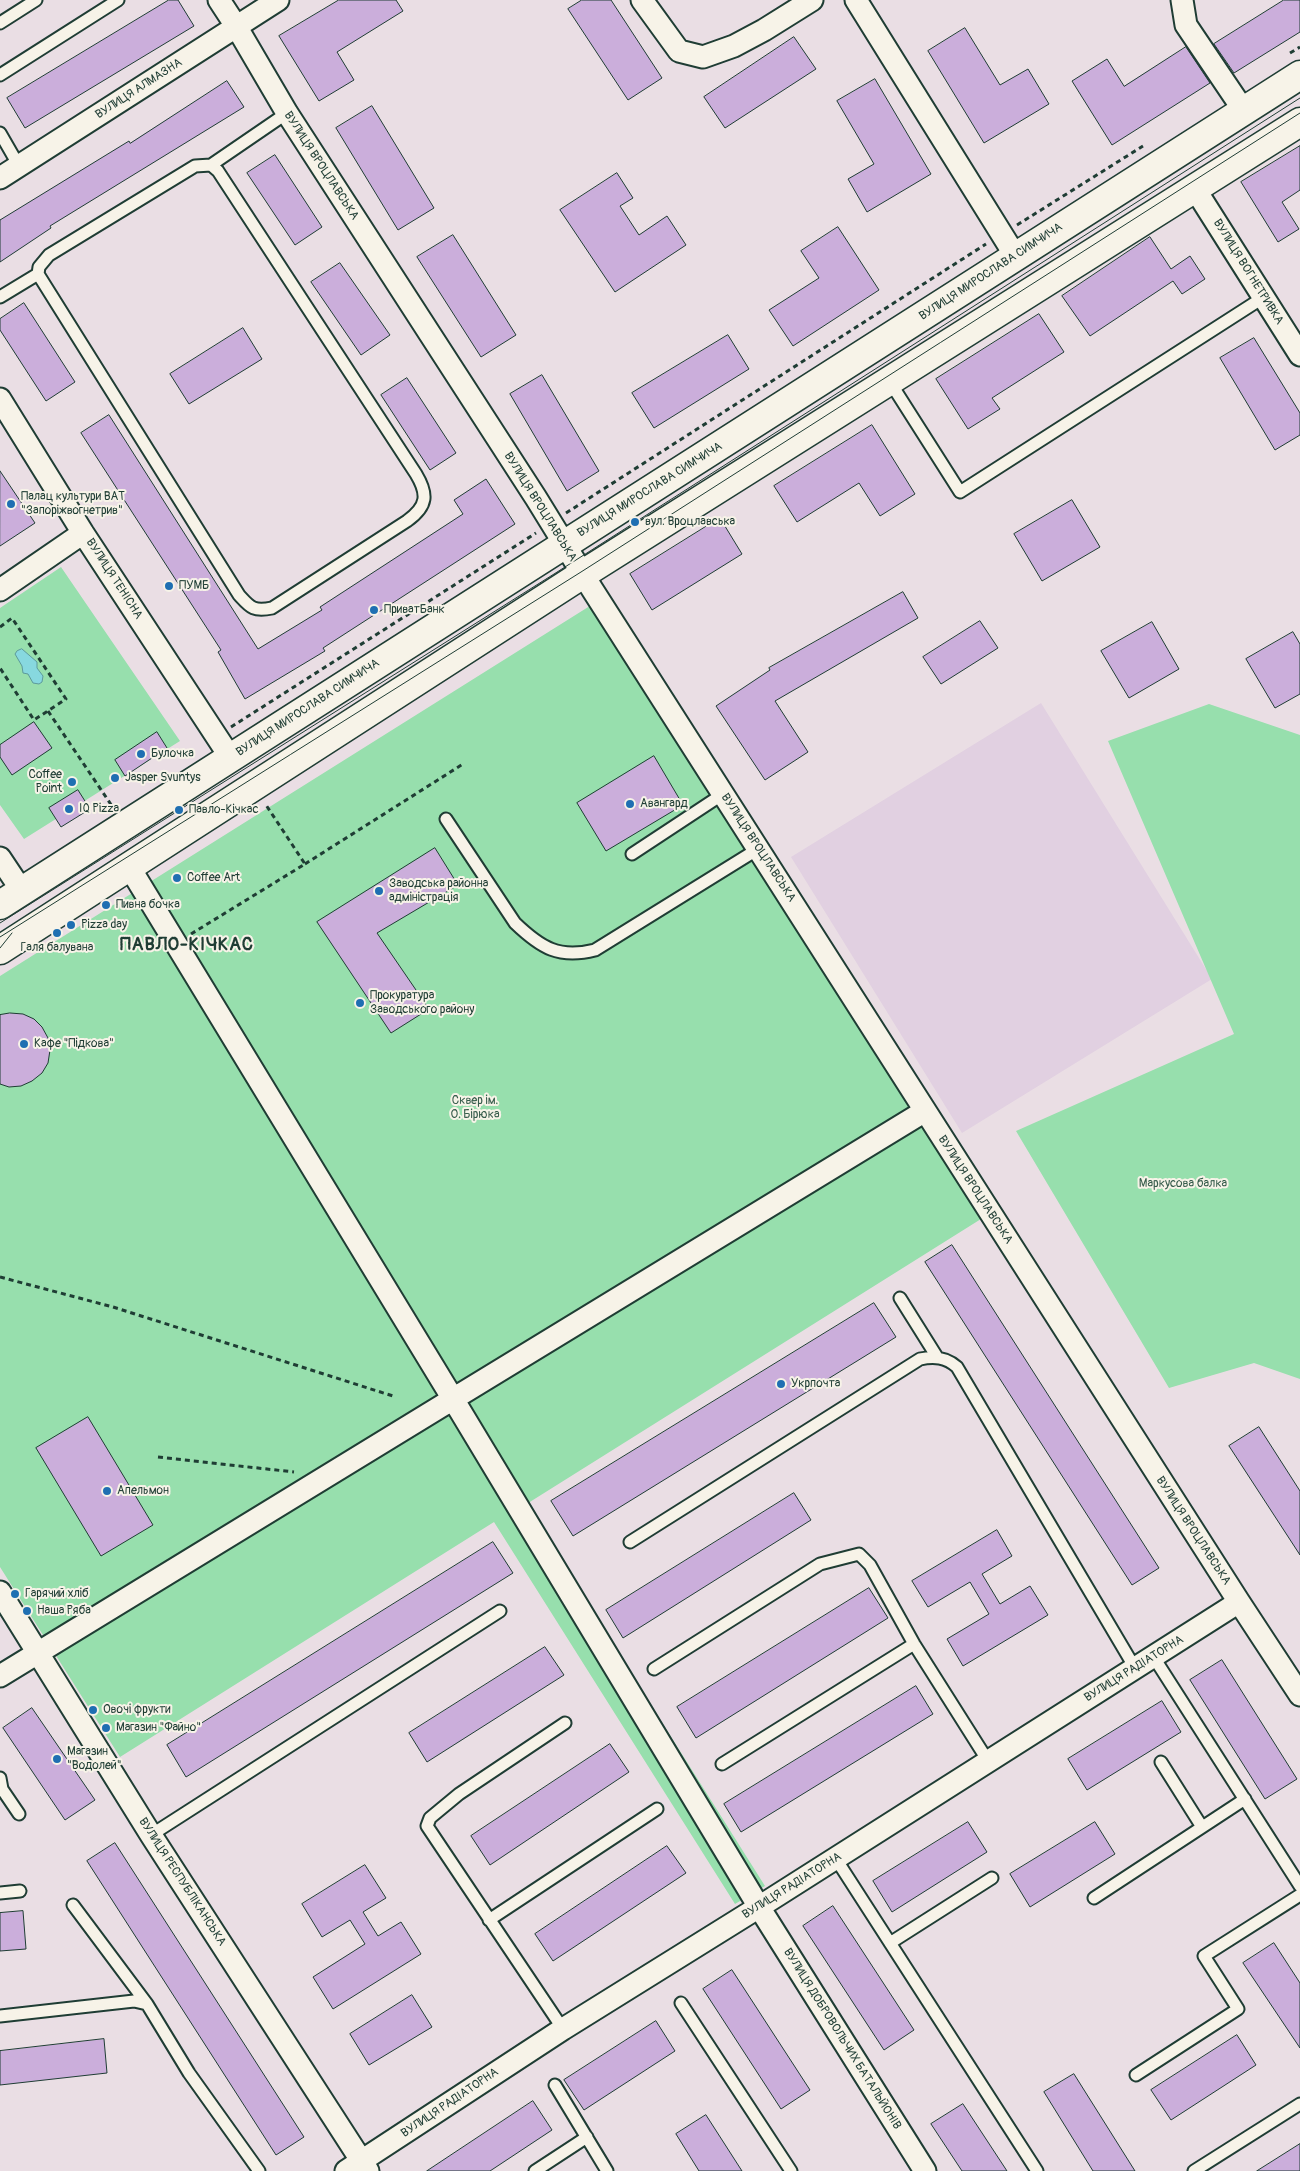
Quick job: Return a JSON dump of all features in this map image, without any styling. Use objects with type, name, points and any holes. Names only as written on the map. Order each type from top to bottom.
[{"type":"street","name":"ВУЛИЦЯ ВРОЦЛАВСЬКА","points":[[219,0],[287,113],[536,498],[582,574],[1238,1602],[1300,1695]]},
{"type":"street","name":"ВУЛИЦЯ АЛМАЗНА","points":[[0,178],[278,0]]},
{"type":"street","points":[[642,0],[679,51],[703,57],[749,38],[812,0]]},
{"type":"street","points":[[856,0],[1009,245]]},
{"type":"street","points":[[1182,0],[1186,25],[1244,111]]},
{"type":"street","name":"ВУЛИЦЯ МИРОСЛАВА СИМЧИЧА","points":[[11,898],[230,757],[557,534],[791,402],[1009,245],[1244,111],[1300,75]]},
{"type":"street","points":[[0,950],[582,574],[890,382],[1300,122]]},
{"type":"street","name":"ВУЛИЦЯ ВОГНЕТРИВКА","points":[[1195,189],[1300,355]]},
{"type":"street","name":"ВУЛИЦЯ ТЕНІСНА","points":[[0,400],[83,533],[230,757]]},
{"type":"street","points":[[0,590],[83,533]]},
{"type":"street","points":[[0,858],[11,898]]},
{"type":"street","name":"ВУЛИЦЯ ДОБРОВОЛЬЧИХ БАТАЛЬЙОНІВ","points":[[136,878],[453,1399],[759,1908],[925,2171]]},
{"type":"street","points":[[0,1676],[925,1111]]},
{"type":"street","name":"ВУЛИЦЯ РЕСПУБЛІКАНСЬКА","points":[[0,1592],[359,2168]]},
{"type":"street","name":"ВУЛИЦЯ РАДІАТОРНА","points":[[359,2168],[563,2029],[759,1908],[1238,1602]]},
{"type":"lane","points":[[0,24],[36,0]]},
{"type":"lane","points":[[0,75],[118,0]]},
{"type":"lane","points":[[212,165],[224,180],[425,490],[424,502],[414,516],[272,608],[261,610],[250,607],[239,594],[38,274],[39,266],[49,255],[195,166],[212,165],[287,113]]},
{"type":"lane","points":[[0,134],[19,166]]},
{"type":"lane","points":[[0,297],[38,274]]},
{"type":"lane","points":[[890,382],[960,492],[1264,297]]},
{"type":"lane","points":[[632,854],[723,794]]},
{"type":"lane","points":[[446,819],[516,923],[530,938],[547,948],[563,953],[578,954],[595,950],[758,849]]},
{"type":"lane","points":[[900,1298],[937,1358]]},
{"type":"lane","points":[[630,1542],[920,1359],[937,1358],[950,1361],[957,1366],[1135,1668]]},
{"type":"lane","points":[[654,1669],[820,1564],[850,1554],[859,1554],[870,1565],[914,1644],[988,1761]]},
{"type":"lane","points":[[151,1834],[500,1610]]},
{"type":"lane","points":[[722,1764],[914,1644]]},
{"type":"lane","points":[[1153,1656],[1300,1886]]},
{"type":"lane","points":[[563,2029],[427,1826],[430,1818],[458,1794],[565,1723]]},
{"type":"lane","points":[[1161,1762],[1202,1827]]},
{"type":"lane","points":[[1,1787],[19,1814]]},
{"type":"lane","points":[[1094,1898],[1245,1799]]},
{"type":"lane","points":[[489,1920],[657,1809]]},
{"type":"lane","points":[[836,1859],[1037,2171]]},
{"type":"lane","points":[[890,1943],[992,1878]]},
{"type":"lane","points":[[0,1893],[20,1891]]},
{"type":"lane","points":[[1136,2075],[1238,2009],[1204,1956],[1300,1895]]},
{"type":"lane","points":[[73,1905],[147,2004],[189,2073],[259,2171]]},
{"type":"lane","points":[[0,2016],[134,2001],[147,2004]]},
{"type":"lane","points":[[681,2002],[790,2171]]},
{"type":"lane","points":[[555,2085],[608,2171]]},
{"type":"lane","points":[[1194,2171],[1300,2104]]},
{"type":"lane","points":[[535,2171],[587,2137]]},
{"type":"path","points":[[244,719],[557,534],[1009,245]]},
{"type":"path","points":[[0,626],[12,618],[66,699],[34,720],[0,668]]},
{"type":"path","points":[[48,711],[112,806]]},
{"type":"path","points":[[176,943],[463,764]]},
{"type":"path","points":[[262,798],[304,864]]},
{"type":"path","points":[[0,1276],[113,1307],[393,1396]]},
{"type":"path","points":[[158,1457],[326,1476]]},
{"type":"shaded area","points":[[1041,703],[1212,979],[962,1133],[791,857]]},
{"type":"green space","points":[[61,567],[180,741],[24,839],[0,805],[0,608]]},
{"type":"green space","name":"Сквер ім. О. Бірюка","points":[[593,604],[758,849],[981,1219],[525,1505],[765,1886],[735,1904],[494,1522],[120,1757],[0,1567],[0,976]]},
{"type":"green space","name":"Маркусова балка","points":[[1209,704],[1300,735],[1300,1379],[1254,1363],[1169,1388],[1016,1131],[1234,1034],[1108,741]]},
{"type":"water","points":[[22,649],[37,662],[37,668],[43,676],[42,682],[39,684],[33,683],[28,674],[23,673],[22,666],[15,654]]},
{"type":"building","points":[[169,0],[178,0],[194,26],[25,128],[7,98]]},
{"type":"building","points":[[339,0],[396,0],[403,11],[337,52],[354,80],[319,101],[279,36]]},
{"type":"building","points":[[582,0],[611,0],[662,78],[628,100],[568,9]]},
{"type":"building","points":[[1284,0],[1300,0],[1300,32],[1234,73],[1214,44]]},
{"type":"building","points":[[965,28],[1000,85],[1028,69],[1049,104],[984,143],[928,51]]},
{"type":"building","points":[[794,37],[816,69],[725,128],[704,97]]},
{"type":"building","points":[[1186,47],[1210,83],[1112,145],[1072,81],[1107,59],[1124,86]]},
{"type":"building","points":[[875,79],[931,174],[867,212],[848,179],[874,164],[837,101]]},
{"type":"building","points":[[227,81],[244,107],[50,226],[51,228],[0,262],[0,220],[129,141],[130,143]]},
{"type":"building","points":[[372,106],[434,208],[398,230],[336,128]]},
{"type":"building","points":[[1300,146],[1300,190],[1282,202],[1299,229],[1278,242],[1241,182]]},
{"type":"building","points":[[275,155],[322,227],[295,245],[247,173]]},
{"type":"building","points":[[617,173],[633,198],[620,206],[639,235],[667,216],[686,245],[615,292],[560,210]]},
{"type":"building","points":[[838,227],[879,290],[793,346],[769,310],[819,278],[801,251]]},
{"type":"building","points":[[453,235],[516,335],[481,357],[417,257]]},
{"type":"building","points":[[1150,237],[1171,269],[1190,256],[1205,279],[1182,294],[1173,281],[1090,336],[1062,296]]},
{"type":"building","points":[[340,263],[390,335],[361,355],[311,282]]},
{"type":"building","points":[[24,303],[75,382],[46,401],[0,330],[0,319]]},
{"type":"building","points":[[1039,314],[1064,352],[992,398],[1000,409],[968,429],[936,379]]},
{"type":"building","points":[[243,328],[262,359],[189,404],[170,374]]},
{"type":"building","points":[[728,335],[749,369],[654,428],[632,393]]},
{"type":"building","points":[[1254,338],[1300,413],[1300,435],[1275,450],[1220,358]]},
{"type":"building","points":[[542,375],[599,471],[567,491],[510,394]]},
{"type":"building","points":[[407,378],[456,453],[430,470],[381,395]]},
{"type":"building","points":[[109,415],[258,649],[322,610],[320,607],[463,514],[454,500],[486,479],[515,524],[323,648],[325,651],[245,699],[218,652],[221,650],[81,433]]},
{"type":"building","points":[[872,425],[915,494],[880,516],[859,483],[797,522],[774,486]]},
{"type":"building","name":"Палац культури ВАТ \"Запоріжвогнетрив\"","points":[[0,471],[35,523],[0,546]]},
{"type":"building","points":[[1072,500],[1100,547],[1042,581],[1014,534]]},
{"type":"building","points":[[720,518],[742,554],[652,610],[630,574]]},
{"type":"building","points":[[903,592],[918,618],[775,701],[808,752],[765,780],[716,706],[770,670],[769,668]]},
{"type":"building","points":[[980,621],[998,648],[941,684],[923,657]]},
{"type":"building","points":[[1152,622],[1179,669],[1129,698],[1101,651]]},
{"type":"building","points":[[1293,632],[1300,644],[1300,694],[1275,708],[1246,659]]},
{"type":"building","points":[[34,722],[52,748],[12,775],[0,757],[0,745]]},
{"type":"building","name":"Булочка","points":[[157,732],[167,748],[125,776],[115,760]]},
{"type":"building","name":"Авангард","points":[[654,756],[683,805],[606,851],[577,803]]},
{"type":"building","name":"IQ Pіzza","points":[[78,790],[90,809],[61,827],[49,808]]},
{"type":"building","points":[[435,848],[458,885],[377,933],[429,1009],[391,1033],[317,922]]},
{"type":"building","name":"Кафе \"Підкова\"","points":[[10,1013],[23,1014],[34,1019],[42,1027],[48,1038],[50,1050],[48,1063],[42,1073],[32,1081],[21,1086],[9,1087],[0,1084],[0,1015]]},
{"type":"building","points":[[952,1245],[1159,1568],[1132,1585],[925,1262]]},
{"type":"building","points":[[874,1303],[896,1337],[573,1536],[551,1501]]},
{"type":"building","points":[[88,1417],[153,1525],[101,1556],[36,1448]]},
{"type":"building","points":[[1259,1427],[1300,1491],[1300,1555],[1229,1446]]},
{"type":"building","points":[[794,1493],[811,1520],[623,1638],[606,1610]]},
{"type":"building","points":[[997,1530],[1012,1556],[982,1574],[1000,1604],[1030,1586],[1048,1615],[963,1666],[947,1639],[989,1614],[970,1582],[928,1607],[912,1581]]},
{"type":"building","points":[[493,1542],[513,1573],[186,1777],[167,1745]]},
{"type":"building","points":[[869,1588],[888,1618],[696,1738],[677,1707]]},
{"type":"building","points":[[545,1647],[564,1675],[427,1762],[409,1733]]},
{"type":"building","points":[[1222,1660],[1297,1779],[1265,1799],[1190,1680]]},
{"type":"building","points":[[916,1686],[933,1714],[741,1832],[724,1804]]},
{"type":"building","points":[[1162,1701],[1181,1732],[1087,1790],[1068,1759]]},
{"type":"building","points":[[32,1708],[95,1800],[65,1820],[3,1728]]},
{"type":"building","points":[[610,1744],[629,1772],[490,1865],[471,1836]]},
{"type":"building","points":[[968,1822],[987,1852],[892,1912],[873,1881]]},
{"type":"building","points":[[1095,1822],[1115,1854],[1030,1907],[1010,1874]]},
{"type":"building","points":[[115,1843],[304,2137],[276,2155],[87,1861]]},
{"type":"building","points":[[667,1846],[686,1873],[553,1961],[535,1934]]},
{"type":"building","points":[[365,1865],[386,1898],[363,1912],[378,1936],[401,1922],[421,1954],[333,2009],[313,1977],[365,1944],[350,1920],[322,1937],[302,1904]]},
{"type":"building","points":[[833,1906],[914,2030],[884,2050],[803,1926]]},
{"type":"building","points":[[23,1911],[26,1949],[0,1951],[0,1913]]},
{"type":"building","points":[[1274,1943],[1300,1983],[1300,2048],[1243,1963]]},
{"type":"building","points":[[732,1970],[810,2090],[781,2109],[703,1989]]},
{"type":"building","points":[[412,1995],[432,2027],[369,2065],[350,2034]]},
{"type":"building","points":[[656,2021],[675,2051],[584,2110],[564,2080]]},
{"type":"building","points":[[1237,2035],[1256,2065],[1171,2120],[1151,2090]]},
{"type":"building","points":[[104,2039],[107,2073],[0,2085],[0,2051]]},
{"type":"building","points":[[1074,2074],[1135,2171],[1093,2171],[1044,2092]]},
{"type":"building","points":[[533,2101],[552,2130],[490,2171],[427,2171]]},
{"type":"building","points":[[963,2104],[1007,2171],[962,2171],[931,2124]]},
{"type":"building","points":[[706,2115],[742,2171],[699,2171],[676,2134]]},
{"type":"building","points":[[1300,2144],[1300,2171],[1257,2171]]},
{"type":"tram line","points":[[0,923],[554,574],[1300,98]]},
{"type":"tram line","points":[[0,937],[581,572],[1300,113]]},
{"type":"tram line","points":[[0,948],[12,933]]},
{"type":"place","name":"Палац культури ВАТ \"Запоріжвогнетрив\"","points":[[11,504]]},
{"type":"place","name":"вул. Вроцлавська","points":[[635,522]]},
{"type":"place","name":"ПУМБ","points":[[169,586]]},
{"type":"place","name":"ПриватБанк","points":[[374,610]]},
{"type":"place","name":"Булочка","points":[[141,754]]},
{"type":"place","name":"Jasper Svuntys","points":[[115,778]]},
{"type":"place","name":"Coffee Point","points":[[72,782]]},
{"type":"place","name":"Авангард","points":[[630,804]]},
{"type":"place","name":"IQ Pіzza","points":[[69,809]]},
{"type":"place","name":"Павло-Кічкас","points":[[179,810]]},
{"type":"place","name":"Coffee Art","points":[[177,878]]},
{"type":"place","name":"Заводська районна адміністрація","points":[[379,891]]},
{"type":"place","name":"Пивна бочка","points":[[106,905]]},
{"type":"place","name":"Pizza day","points":[[71,925]]},
{"type":"place","name":"Галя балувана","points":[[57,933]]},
{"type":"place","name":"Прокуратура Заводського району","points":[[360,1003]]},
{"type":"place","name":"Кафе \"Підкова\"","points":[[24,1044]]},
{"type":"place","name":"Укрпочта","points":[[781,1384]]},
{"type":"place","name":"Апельмон","points":[[107,1491]]},
{"type":"place","name":"Гарячий хліб","points":[[15,1594]]},
{"type":"place","name":"Наша Ряба","points":[[27,1611]]},
{"type":"place","name":"Овочі фрукти","points":[[93,1710]]},
{"type":"place","name":"Магазин \"Файно\"","points":[[106,1728]]},
{"type":"place","name":"Магазин \"Водолей\"","points":[[57,1759]]},
{"type":"district","name":"ПАВЛО-КІЧКАС","points":[[187,945]]}]
